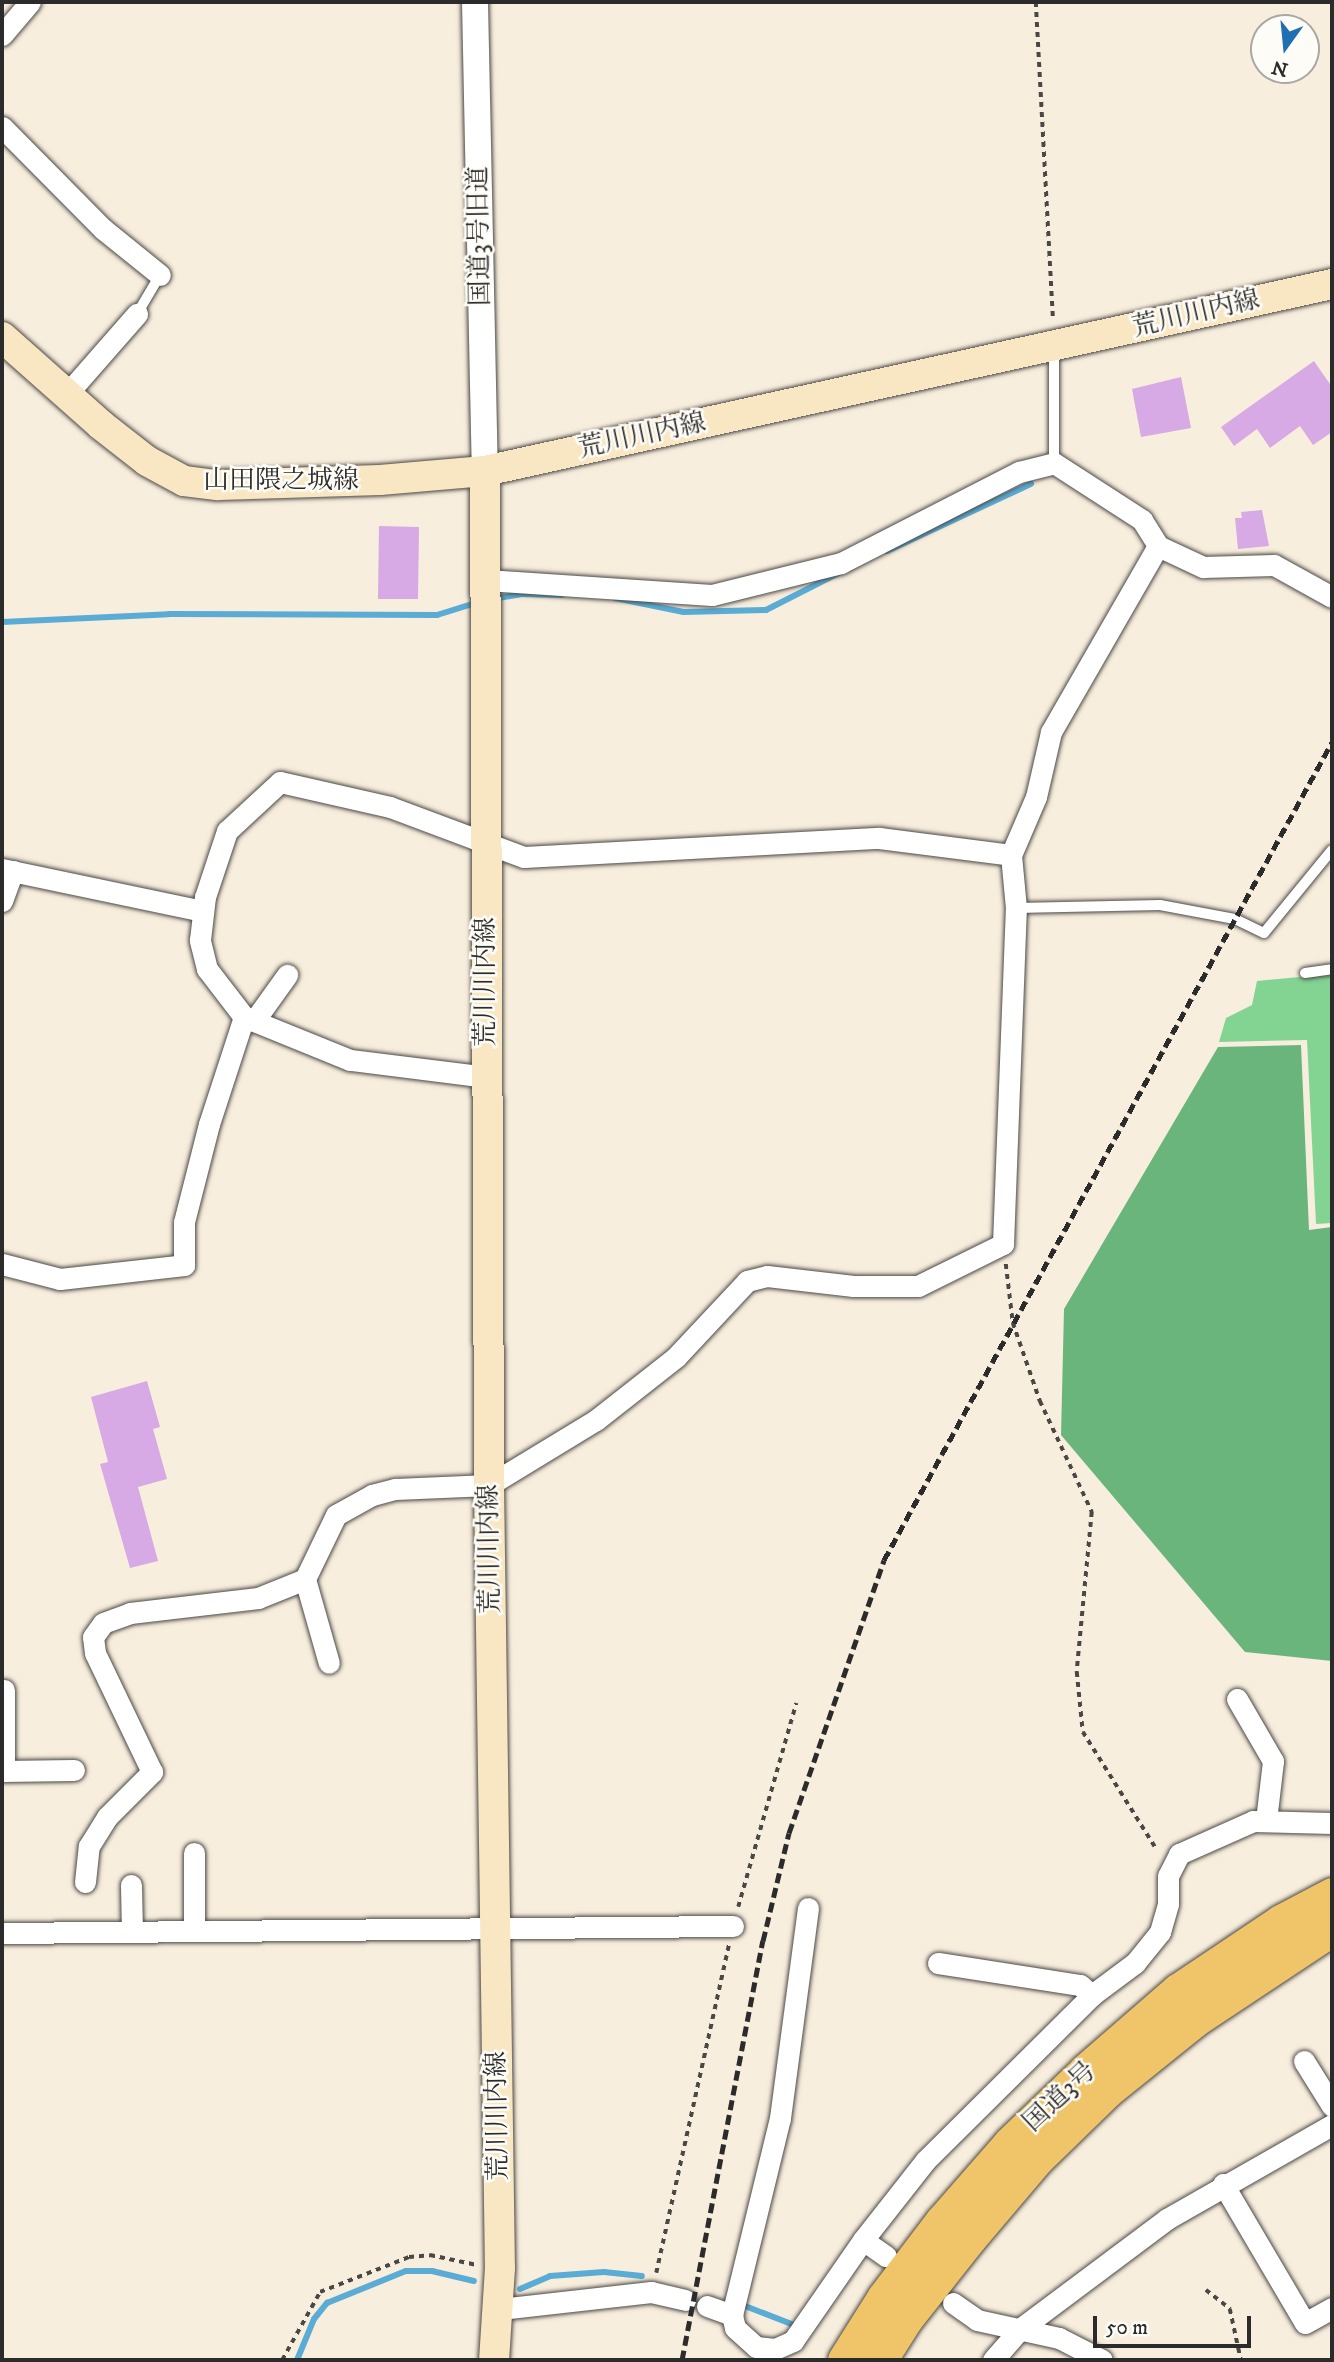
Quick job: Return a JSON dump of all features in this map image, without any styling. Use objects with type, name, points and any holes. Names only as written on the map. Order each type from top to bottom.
[{"type":"highway","name":"国道3号","points":[[845,2360],[884,2298],[942,2222],[1010,2144],[1086,2071],[1178,1991],[1281,1922],[1332,1895]]},
{"type":"highway","name":"国道3号","points":[[880,2360],[905,2319],[1036,2159],[1107,2090],[1195,2019],[1332,1928]]},
{"type":"main road","name":"荒川川内線","points":[[494,2360],[500,2309],[500,2268],[489,1485],[485,471],[1332,284]]},
{"type":"main road","name":"山田隈之城線","points":[[2,337],[66,395],[148,461],[184,481],[219,485],[299,483],[485,471]]},
{"type":"street","points":[[2,35],[30,2]]},
{"type":"street","name":"国道3号旧道","points":[[475,2],[485,471]]},
{"type":"street","points":[[2,127],[103,229],[160,275]]},
{"type":"street","points":[[66,395],[137,314]]},
{"type":"street","points":[[486,593],[712,595],[841,563],[1019,472],[1054,463],[1142,520],[1158,546],[1203,567],[1274,565],[1332,597]]},
{"type":"street","points":[[85,1882],[89,1846],[107,1817],[152,1772],[95,1653],[93,1637],[103,1623],[130,1613],[258,1598],[305,1579],[337,1515],[372,1495],[395,1489],[489,1485],[596,1420],[676,1357],[747,1281],[767,1276],[853,1286],[918,1286],[1003,1244],[1016,908],[1012,855],[1036,797],[1051,733],[1158,546]]},
{"type":"street","points":[[487,1077],[350,1060],[249,1019],[207,970],[200,940],[203,911],[227,831],[280,782],[390,807],[485,846],[524,857],[879,838],[1012,855]]},
{"type":"street","points":[[2,901],[7,870],[203,911]]},
{"type":"street","points":[[2,1264],[60,1279],[184,1265],[184,1222],[209,1124],[249,1019],[287,975]]},
{"type":"street","points":[[305,1579],[330,1663]]},
{"type":"street","points":[[4,1690],[3,1772],[74,1770]]},
{"type":"street","points":[[1237,1699],[1273,1761],[1266,1821]]},
{"type":"street","points":[[808,1908],[780,2118],[732,2315],[735,2328],[754,2354],[793,2341],[863,2240],[926,2161],[1092,1995],[1135,1963],[1160,1932],[1173,1861],[1179,1854],[1253,1821],[1332,1823]]},
{"type":"street","points":[[194,1853],[194,1930]]},
{"type":"street","points":[[131,1885],[132,1931]]},
{"type":"street","points":[[2,1933],[496,1926],[733,1926]]},
{"type":"street","points":[[938,1963],[1080,1985],[1092,1995]]},
{"type":"street","points":[[1304,2061],[1332,2106]]},
{"type":"street","points":[[993,2360],[1020,2329],[1167,2219],[1223,2184],[1332,2125]]},
{"type":"street","points":[[1223,2184],[1305,2323],[1332,2308]]},
{"type":"street","points":[[863,2240],[886,2256]]},
{"type":"street","points":[[500,2309],[651,2292],[685,2300]]},
{"type":"street","points":[[953,2303],[977,2320],[1059,2338],[1102,2360]]},
{"type":"street","points":[[706,2306],[732,2315]]},
{"type":"lane","points":[[137,314],[160,275]]},
{"type":"lane","points":[[1054,346],[1054,463]]},
{"type":"lane","points":[[1016,908],[1160,905],[1235,919],[1264,933],[1332,850]]},
{"type":"lane","points":[[1305,973],[1332,969]]},
{"type":"path","points":[[1036,2],[1054,346]]},
{"type":"path","points":[[1003,1244],[1013,1323],[1040,1401],[1092,1512],[1077,1672],[1083,1732],[1154,1848],[1173,1861]]},
{"type":"path","points":[[651,2292],[733,1926],[796,1703]]},
{"type":"path","points":[[282,2360],[320,2292],[409,2257],[430,2255],[500,2268]]},
{"type":"path","points":[[1206,2290],[1230,2309],[1241,2360]]},
{"type":"green space","points":[[1332,974],[1332,1223],[1316,1224],[1307,1040],[1219,1042],[1226,1018],[1252,1005],[1257,981]]},
{"type":"green space","points":[[1301,1045],[1309,1230],[1332,1227],[1332,1661],[1245,1652],[1061,1435],[1064,1309],[1218,1047]]},
{"type":"building","points":[[1314,361],[1332,387],[1332,432],[1313,445],[1300,426],[1270,448],[1257,429],[1234,446],[1221,427]]},
{"type":"building","points":[[1181,377],[1191,428],[1141,437],[1132,389]]},
{"type":"building","points":[[1262,510],[1269,546],[1238,549],[1235,518],[1242,518],[1241,512]]},
{"type":"building","points":[[379,526],[419,527],[418,599],[378,599]]},
{"type":"building","points":[[147,1381],[160,1427],[153,1429],[167,1479],[138,1487],[158,1561],[130,1568],[100,1464],[108,1462],[91,1397]]},
{"type":"waterway","points":[[887,551],[1031,484]]},
{"type":"waterway","points":[[615,598],[684,612],[766,610],[839,573]]},
{"type":"waterway","points":[[493,599],[522,594],[562,595]]},
{"type":"waterway","points":[[2,622],[169,614],[437,615],[479,602]]},
{"type":"waterway","points":[[297,2360],[314,2319],[327,2303],[406,2271],[432,2271],[474,2281]]},
{"type":"waterway","points":[[520,2289],[550,2276],[604,2272],[642,2276]]},
{"type":"waterway","points":[[740,2304],[794,2325]]},
{"type":"railway","points":[[682,2360],[763,1941],[789,1833],[884,1560],[1332,742]]}]
